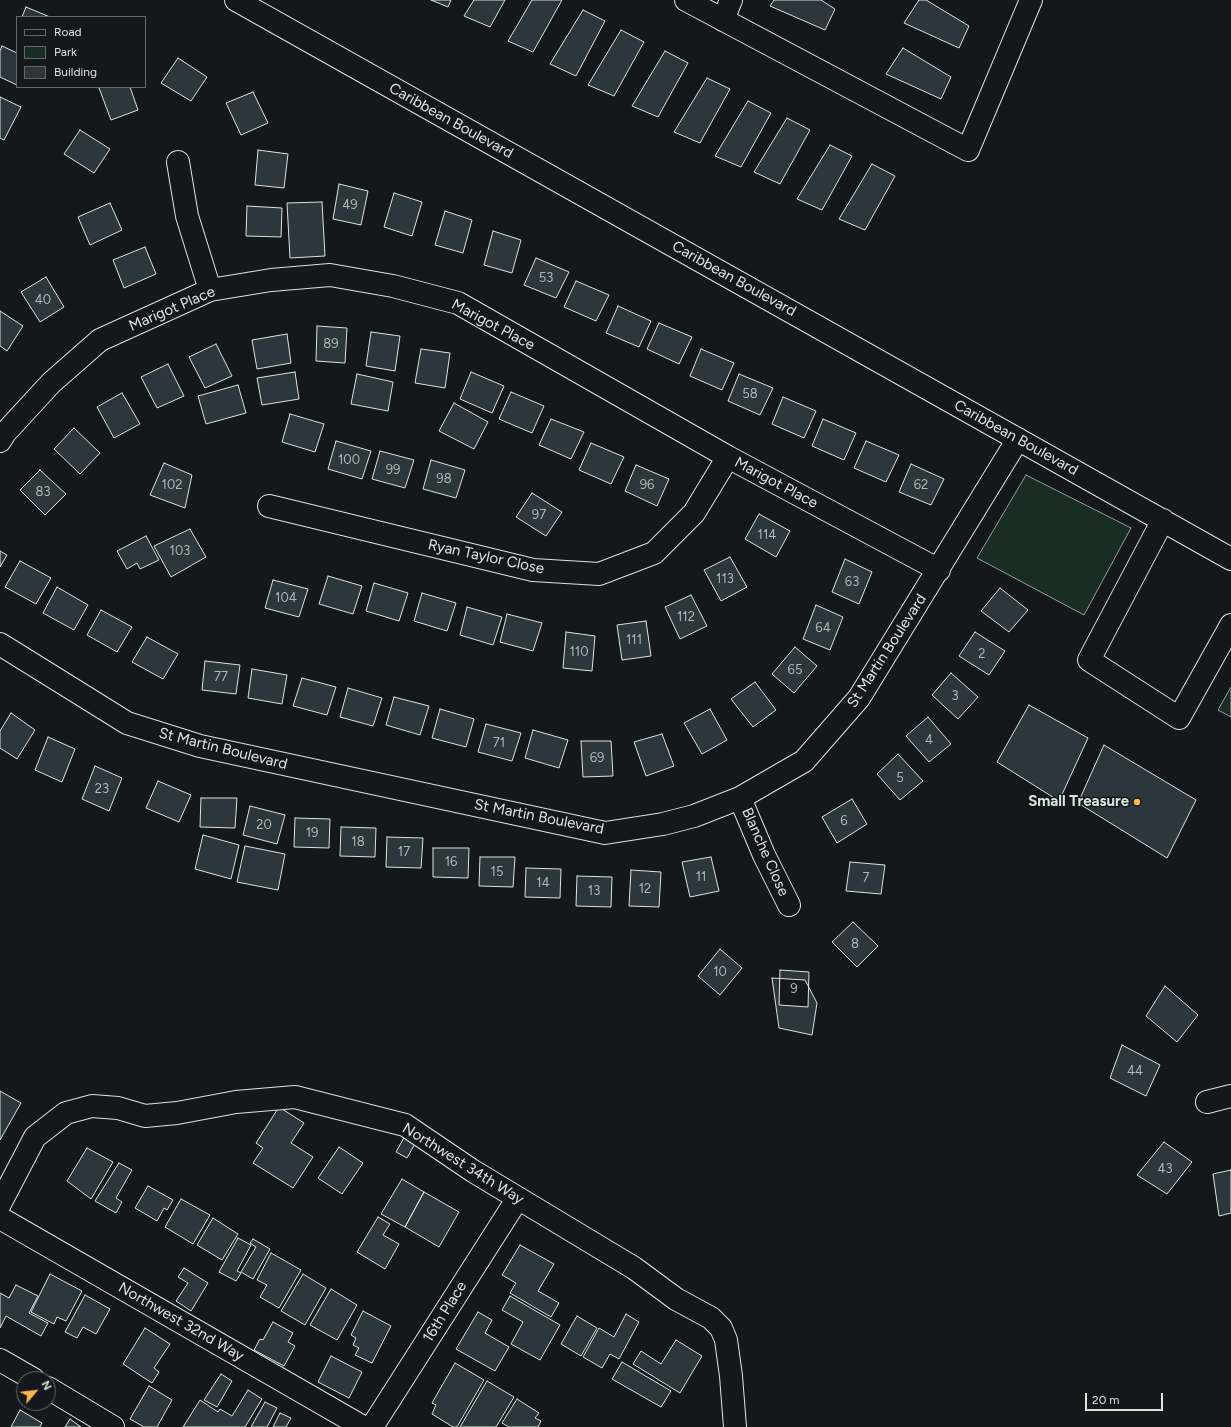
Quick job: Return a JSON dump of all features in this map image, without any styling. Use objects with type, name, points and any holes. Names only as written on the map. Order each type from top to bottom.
[{"type":"street","name":"Caribbean Boulevard","points":[[236,0],[1231,559]]},
{"type":"street","points":[[686,0],[968,150],[1031,0]]},
{"type":"street","points":[[722,20],[731,0]]},
{"type":"street","points":[[178,162],[187,216],[210,290]]},
{"type":"street","name":"Marigot Place","points":[[0,441],[5,433],[51,383],[100,340],[210,290],[271,280],[330,275],[393,286],[458,303],[728,457],[939,570]]},
{"type":"street","name":"St Martin Boulevard","points":[[0,644],[127,723],[200,746],[605,833],[663,824],[694,816],[740,798],[804,761],[859,698],[939,570],[1018,439]]},
{"type":"street","name":"Ryan Taylor Close","points":[[269,506],[533,570],[599,574],[654,553],[694,513],[728,457]]},
{"type":"street","points":[[1163,520],[1089,660],[1179,718],[1231,625]]},
{"type":"street","name":"Blanche Close","points":[[740,798],[764,855],[789,905]]},
{"type":"street","points":[[1207,1102],[1231,1096]]},
{"type":"street","name":"Northwest 34th Way","points":[[0,1204],[35,1137],[66,1113],[92,1106],[118,1108],[146,1116],[177,1113],[236,1102],[295,1097],[405,1125],[472,1171],[634,1268],[676,1299],[711,1318],[721,1328],[726,1340],[731,1376],[735,1427]]},
{"type":"street","name":"16th Place","points":[[372,1427],[518,1198]]},
{"type":"street","name":"Northwest 32nd Way","points":[[0,1218],[363,1427]]},
{"type":"street","points":[[0,1360],[19,1371]]},
{"type":"street","points":[[56,1393],[113,1427]]},
{"type":"green space","points":[[1026,475],[1131,528],[1084,615],[977,558]]},
{"type":"green space","points":[[1231,687],[1231,717],[1218,710]]},
{"type":"building","points":[[431,0],[451,0],[448,7]]},
{"type":"building","points":[[474,0],[505,0],[490,27],[464,16]]},
{"type":"building","points":[[532,0],[562,0],[533,52],[508,41]]},
{"type":"building","points":[[774,0],[821,0],[835,9],[825,30],[770,6]]},
{"type":"building","points":[[919,0],[926,0],[969,26],[959,48],[904,23]]},
{"type":"building","points":[[26,7],[48,16],[22,16]]},
{"type":"building","points":[[583,10],[605,21],[576,76],[550,64]]},
{"type":"building","points":[[621,30],[644,42],[614,96],[588,85]]},
{"type":"building","points":[[2,46],[16,53],[16,85],[0,77],[0,51]]},
{"type":"building","points":[[903,48],[951,77],[941,99],[886,74]]},
{"type":"building","points":[[665,51],[688,63],[658,117],[632,106]]},
{"type":"building","points":[[178,58],[207,77],[191,101],[161,83]]},
{"type":"building","points":[[707,78],[730,89],[700,143],[674,132]]},
{"type":"building","points":[[99,88],[130,88],[138,110],[111,120]]},
{"type":"building","points":[[253,92],[268,123],[241,135],[226,103]]},
{"type":"building","points":[[0,97],[21,107],[4,140],[0,138]]},
{"type":"building","points":[[748,101],[771,113],[741,167],[715,156]]},
{"type":"building","points":[[787,118],[810,130],[780,184],[754,172]]},
{"type":"building","points":[[80,130],[110,149],[94,173],[64,154]]},
{"type":"building","points":[[830,145],[852,156],[822,210],[797,199]]},
{"type":"building","points":[[258,150],[288,154],[284,188],[255,185]]},
{"type":"building","points":[[872,164],[895,176],[865,230],[839,219]]},
{"type":"building","points":[[339,184],[368,191],[361,225],[333,219]]},
{"type":"building","points":[[394,193],[422,202],[412,236],[384,227]]},
{"type":"building","points":[[322,202],[325,256],[290,258],[287,203]]},
{"type":"building","points":[[110,203],[122,230],[90,245],[78,217]]},
{"type":"building","points":[[247,206],[282,208],[281,237],[246,236]]},
{"type":"building","points":[[445,211],[472,220],[463,253],[435,245]]},
{"type":"building","points":[[493,231],[521,240],[512,273],[484,265]]},
{"type":"building","points":[[145,247],[156,274],[124,288],[113,260]]},
{"type":"building","points":[[536,258],[569,272],[556,298],[524,285]]},
{"type":"building","points":[[46,277],[64,307],[40,322],[21,292]]},
{"type":"building","points":[[576,281],[609,295],[596,321],[564,307]]},
{"type":"building","points":[[618,306],[651,321],[639,347],[606,333]]},
{"type":"building","points":[[0,311],[23,326],[7,351],[0,346]]},
{"type":"building","points":[[659,323],[692,337],[679,364],[647,349]]},
{"type":"building","points":[[317,326],[347,328],[345,363],[316,361]]},
{"type":"building","points":[[371,332],[400,336],[395,371],[366,366]]},
{"type":"building","points":[[287,334],[291,363],[257,369],[252,340]]},
{"type":"building","points":[[216,344],[232,376],[205,388],[189,357]]},
{"type":"building","points":[[421,349],[450,353],[445,388],[415,383]]},
{"type":"building","points":[[701,349],[734,363],[722,390],[690,376]]},
{"type":"building","points":[[168,364],[184,396],[157,408],[141,377]]},
{"type":"building","points":[[295,372],[299,399],[262,405],[257,378]]},
{"type":"building","points":[[471,372],[504,386],[492,413],[460,399]]},
{"type":"building","points":[[357,374],[393,382],[388,411],[351,404]]},
{"type":"building","points":[[739,374],[773,388],[760,415],[728,401]]},
{"type":"building","points":[[238,385],[246,413],[206,424],[198,396]]},
{"type":"building","points":[[511,392],[544,406],[532,433],[499,419]]},
{"type":"building","points":[[122,393],[140,424],[114,438],[97,407]]},
{"type":"building","points":[[783,397],[816,411],[804,438],[772,424]]},
{"type":"building","points":[[454,403],[488,422],[474,449],[439,431]]},
{"type":"building","points":[[290,414],[324,424],[315,452],[282,442]]},
{"type":"building","points":[[551,419],[584,432],[571,459],[539,445]]},
{"type":"building","points":[[823,419],[856,433],[844,460],[812,446]]},
{"type":"building","points":[[74,428],[100,453],[80,474],[54,449]]},
{"type":"building","points":[[336,441],[371,451],[362,479],[328,469]]},
{"type":"building","points":[[866,441],[899,455],[886,482],[854,468]]},
{"type":"building","points":[[591,443],[624,457],[611,484],[579,470]]},
{"type":"building","points":[[380,451],[414,460],[405,488],[372,479]]},
{"type":"building","points":[[431,460],[465,470],[456,498],[423,489]]},
{"type":"building","points":[[164,463],[192,475],[185,508],[150,495]]},
{"type":"building","points":[[911,464],[944,479],[931,505],[899,492]]},
{"type":"building","points":[[636,465],[669,479],[657,506],[625,491]]},
{"type":"building","points":[[40,470],[66,494],[45,515],[20,490]]},
{"type":"building","points":[[532,493],[562,512],[546,536],[516,517]]},
{"type":"building","points":[[759,514],[790,531],[776,557],[745,539]]},
{"type":"building","points":[[190,529],[206,557],[171,577],[154,546]]},
{"type":"building","points":[[146,536],[159,560],[140,569],[137,563],[127,569],[117,551]]},
{"type":"building","points":[[0,551],[7,555],[0,567]]},
{"type":"building","points":[[730,557],[747,587],[721,601],[704,570]]},
{"type":"building","points":[[845,559],[872,572],[859,604],[832,592]]},
{"type":"building","points":[[20,561],[51,578],[36,604],[5,587]]},
{"type":"building","points":[[328,576],[362,586],[353,614],[319,604]]},
{"type":"building","points":[[273,580],[308,589],[299,617],[265,608]]},
{"type":"building","points":[[374,583],[408,593],[399,621],[366,611]]},
{"type":"building","points":[[57,587],[88,605],[74,630],[43,613]]},
{"type":"building","points":[[1000,588],[1028,610],[1009,632],[981,611]]},
{"type":"building","points":[[422,593],[456,603],[447,631],[414,621]]},
{"type":"building","points":[[691,595],[707,626],[680,639],[665,607]]},
{"type":"building","points":[[816,605],[843,617],[830,650],[803,639]]},
{"type":"building","points":[[467,607],[502,617],[493,645],[460,635]]},
{"type":"building","points":[[101,610],[132,627],[117,652],[87,635]]},
{"type":"building","points":[[507,614],[542,623],[533,651],[500,642]]},
{"type":"building","points":[[646,621],[651,656],[622,660],[617,625]]},
{"type":"building","points":[[566,632],[595,636],[592,671],[563,668]]},
{"type":"building","points":[[975,632],[1005,651],[989,675],[959,656]]},
{"type":"building","points":[[147,637],[178,654],[163,679],[132,662]]},
{"type":"building","points":[[795,647],[817,666],[794,693],[772,674]]},
{"type":"building","points":[[205,661],[240,665],[236,694],[202,690]]},
{"type":"building","points":[[252,669],[287,675],[282,704],[248,698]]},
{"type":"building","points":[[951,673],[978,697],[958,719],[932,695]]},
{"type":"building","points":[[302,678],[336,687],[327,715],[293,706]]},
{"type":"building","points":[[755,682],[776,710],[753,727],[731,699]]},
{"type":"building","points":[[348,688],[382,698],[373,726],[340,717]]},
{"type":"building","points":[[394,697],[429,706],[420,735],[386,725]]},
{"type":"building","points":[[1029,705],[1088,738],[1059,801],[997,762]]},
{"type":"building","points":[[440,709],[474,719],[466,747],[432,738]]},
{"type":"building","points":[[710,709],[727,740],[702,754],[684,723]]},
{"type":"building","points":[[11,713],[35,730],[17,759],[0,748],[0,731]]},
{"type":"building","points":[[928,717],[951,744],[929,762],[906,736]]},
{"type":"building","points":[[486,724],[521,733],[512,761],[478,752]]},
{"type":"building","points":[[533,730],[568,740],[559,768],[525,758]]},
{"type":"building","points":[[662,734],[674,766],[646,776],[634,742]]},
{"type":"building","points":[[48,737],[75,749],[62,782],[35,770]]},
{"type":"building","points":[[581,741],[611,741],[613,776],[583,777]]},
{"type":"building","name":"Small Treasure","points":[[1104,745],[1196,800],[1167,858],[1078,803]]},
{"type":"building","points":[[898,754],[923,781],[900,800],[877,774]]},
{"type":"building","points":[[95,766],[122,778],[109,811],[82,799]]},
{"type":"building","points":[[158,781],[191,795],[179,822],[146,808]]},
{"type":"building","points":[[201,798],[237,798],[235,828],[200,827]]},
{"type":"building","points":[[852,799],[867,824],[837,843],[822,817]]},
{"type":"building","points":[[250,806],[285,815],[277,844],[243,835]]},
{"type":"building","points":[[295,818],[330,819],[329,848],[294,847]]},
{"type":"building","points":[[341,827],[376,828],[375,857],[340,856]]},
{"type":"building","points":[[203,835],[239,845],[231,879],[195,869]]},
{"type":"building","points":[[387,837],[423,838],[421,868],[386,867]]},
{"type":"building","points":[[245,846],[285,854],[278,890],[237,882]]},
{"type":"building","points":[[433,848],[469,848],[468,878],[433,877]]},
{"type":"building","points":[[480,857],[515,857],[513,887],[479,886]]},
{"type":"building","points":[[711,857],[719,891],[690,897],[682,862]]},
{"type":"building","points":[[850,862],[885,865],[881,894],[846,891]]},
{"type":"building","points":[[526,868],[561,869],[560,898],[525,897]]},
{"type":"building","points":[[631,870],[661,872],[659,907],[629,906]]},
{"type":"building","points":[[577,876],[612,877],[611,907],[576,906]]},
{"type":"building","points":[[853,922],[878,946],[857,967],[832,942]]},
{"type":"building","points":[[720,949],[742,968],[720,995],[698,976]]},
{"type":"building","points":[[780,970],[809,972],[808,1007],[779,1005]]},
{"type":"building","points":[[772,978],[805,980],[817,1003],[812,1035],[779,1028]]},
{"type":"building","points":[[1165,986],[1198,1015],[1177,1042],[1146,1016]]},
{"type":"building","points":[[1122,1045],[1160,1065],[1146,1096],[1110,1078]]},
{"type":"building","points":[[0,1091],[21,1103],[0,1140]]},
{"type":"building","points":[[279,1107],[304,1123],[291,1143],[313,1157],[293,1188],[253,1163],[263,1148],[256,1143]]},
{"type":"building","points":[[406,1134],[417,1140],[407,1158],[396,1152]]},
{"type":"building","points":[[1164,1142],[1192,1162],[1167,1194],[1137,1175]]},
{"type":"building","points":[[339,1147],[363,1163],[342,1194],[318,1178]]},
{"type":"building","points":[[87,1148],[113,1162],[91,1199],[67,1181]]},
{"type":"building","points":[[119,1163],[132,1170],[116,1198],[122,1202],[116,1213],[95,1201]]},
{"type":"building","points":[[1231,1170],[1231,1213],[1219,1216],[1213,1174]]},
{"type":"building","points":[[402,1179],[424,1192],[405,1227],[381,1214]]},
{"type":"building","points":[[148,1186],[173,1200],[167,1210],[164,1208],[157,1221],[135,1208]]},
{"type":"building","points":[[424,1192],[459,1212],[439,1247],[405,1227]]},
{"type":"building","points":[[181,1199],[210,1215],[193,1244],[165,1227]]},
{"type":"building","points":[[378,1217],[390,1224],[383,1235],[399,1244],[385,1269],[357,1252]]},
{"type":"building","points":[[213,1218],[238,1234],[222,1260],[197,1245]]},
{"type":"building","points":[[238,1238],[251,1245],[237,1271],[241,1273],[236,1281],[219,1272]]},
{"type":"building","points":[[253,1239],[270,1249],[253,1279],[241,1272],[256,1247],[250,1243]]},
{"type":"building","points":[[520,1245],[554,1264],[538,1291],[559,1303],[551,1317],[510,1293],[516,1283],[502,1275]]},
{"type":"building","points":[[271,1253],[301,1270],[279,1308],[260,1297],[267,1285],[257,1280]]},
{"type":"building","points":[[184,1268],[208,1283],[191,1311],[176,1301],[188,1283],[178,1277]]},
{"type":"building","points":[[50,1274],[82,1291],[66,1321],[57,1317],[54,1324],[31,1312]]},
{"type":"building","points":[[303,1274],[326,1288],[305,1325],[281,1311]]},
{"type":"building","points":[[16,1285],[38,1296],[29,1313],[48,1323],[41,1336],[6,1316],[0,1328],[0,1293],[9,1298]]},
{"type":"building","points":[[331,1289],[357,1305],[337,1340],[310,1325]]},
{"type":"building","points":[[85,1295],[110,1309],[96,1334],[83,1327],[77,1338],[65,1332]]},
{"type":"building","points":[[510,1296],[560,1325],[540,1360],[511,1344],[523,1322],[502,1310]]},
{"type":"building","points":[[363,1311],[391,1326],[372,1363],[355,1355],[359,1348],[353,1345],[356,1338],[351,1335]]},
{"type":"building","points":[[478,1312],[492,1320],[485,1333],[509,1347],[495,1371],[456,1349]]},
{"type":"building","points":[[626,1314],[639,1322],[619,1359],[610,1354],[602,1368],[583,1357],[599,1328],[614,1337]]},
{"type":"building","points":[[577,1316],[597,1328],[581,1356],[561,1344]]},
{"type":"building","points":[[273,1322],[293,1333],[288,1342],[295,1346],[284,1366],[254,1350],[260,1339],[263,1340]]},
{"type":"building","points":[[145,1328],[170,1344],[154,1368],[159,1372],[152,1383],[123,1364]]},
{"type":"building","points":[[676,1340],[702,1356],[680,1393],[633,1364],[641,1351],[661,1364]]},
{"type":"building","points":[[331,1356],[362,1372],[349,1398],[318,1382]]},
{"type":"building","points":[[622,1362],[671,1391],[661,1407],[612,1379]]},
{"type":"building","points":[[455,1363],[484,1380],[457,1427],[453,1427],[432,1414],[436,1405],[432,1403]]},
{"type":"building","points":[[221,1374],[232,1381],[217,1407],[204,1400]]},
{"type":"building","points":[[487,1381],[514,1397],[496,1427],[460,1427]]},
{"type":"building","points":[[149,1386],[172,1400],[157,1427],[144,1427],[130,1419]]},
{"type":"building","points":[[248,1390],[262,1399],[245,1427],[183,1427],[200,1400],[218,1412],[220,1409],[232,1416]]},
{"type":"building","points":[[517,1399],[539,1413],[535,1418],[541,1421],[538,1427],[509,1427],[502,1423]]},
{"type":"building","points":[[265,1402],[277,1408],[267,1427],[251,1427]]},
{"type":"building","points":[[19,1411],[42,1423],[40,1427],[11,1427]]},
{"type":"building","points":[[280,1413],[291,1418],[286,1427],[273,1427]]},
{"type":"building","points":[[70,1419],[81,1427],[65,1427]]},
{"type":"place","name":"Small Treasure","points":[[1137,802]]}]
